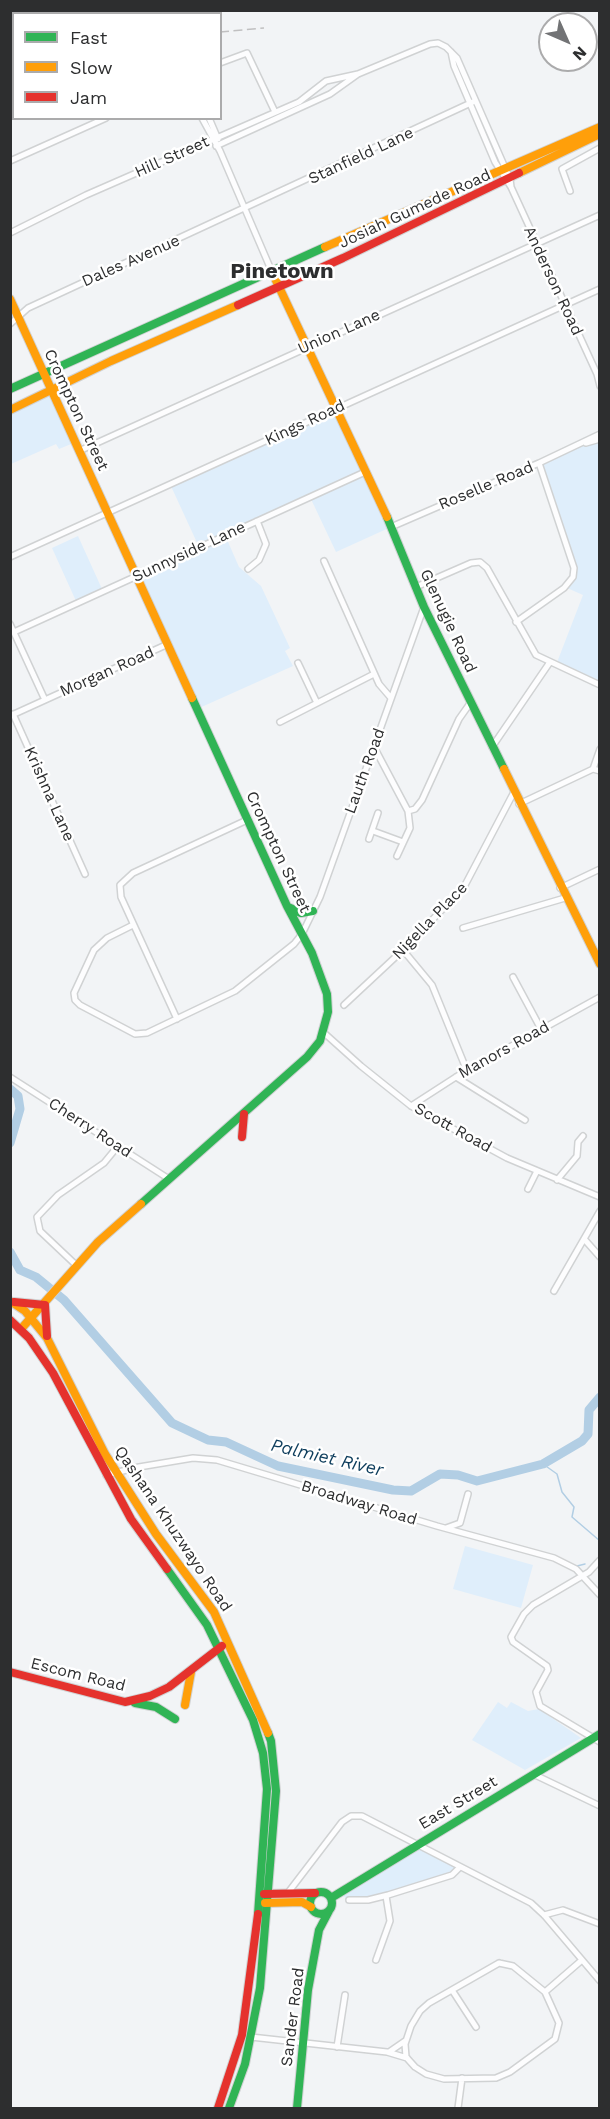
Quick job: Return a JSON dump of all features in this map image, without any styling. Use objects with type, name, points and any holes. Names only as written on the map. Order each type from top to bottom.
[{"type":"main road","name":"Josiah Gumede Road","points":[[10,389],[502,168],[557,147],[600,127]]},
{"type":"main road","name":"Josiah Gumede Road","points":[[10,410],[123,355],[509,183],[600,134]]},
{"type":"main road","name":"Glenugie Road","points":[[272,272],[391,527],[424,607],[560,888],[600,964]]},
{"type":"main road","name":"Crompton Street","points":[[10,299],[247,820],[302,934],[327,994],[328,1012],[323,1032],[307,1057],[76,1265],[45,1305],[21,1329]]},
{"type":"main road","points":[[287,906],[301,913],[313,911]]},
{"type":"main road","points":[[242,1137],[245,1112]]},
{"type":"main road","points":[[10,1301],[31,1306],[45,1305],[47,1338]]},
{"type":"main road","name":"Qashana Khuzwayo Road","points":[[10,1301],[32,1319],[47,1338],[117,1473],[173,1558],[209,1604],[267,1728],[273,1752],[276,1791],[269,1894]]},
{"type":"main road","name":"Qashana Khuzwayo Road","points":[[10,1320],[21,1329],[53,1373],[131,1519],[196,1607],[220,1647],[253,1720],[265,1764],[267,1789],[260,1988],[251,2037],[229,2109]]},
{"type":"main road","name":"Escom Road","points":[[10,1672],[125,1702],[159,1693],[220,1647],[229,1643]]},
{"type":"main road","points":[[185,1705],[192,1670]]},
{"type":"main road","points":[[125,1702],[156,1707],[175,1719]]},
{"type":"main road","name":"East Street","points":[[332,1898],[416,1844],[597,1738]]},
{"type":"main road","points":[[322,1892],[332,1898],[333,1905],[329,1911],[322,1914],[302,1902],[262,1900],[269,1894],[322,1892]]},
{"type":"main road","points":[[313,1910],[311,1899],[315,1893]]},
{"type":"main road","name":"Qashana Khuzwayo Road","points":[[218,2109],[242,2034],[262,1900]]},
{"type":"main road","name":"Sander Road","points":[[313,1910],[319,1930]]},
{"type":"main road","name":"Sander Road","points":[[297,2109],[302,2043],[319,1930],[329,1911]]},
{"type":"street","name":"Hill Street","points":[[10,233],[66,205],[307,98],[332,78],[358,74],[430,44],[438,43],[450,50]]},
{"type":"street","name":"Anderson Road","points":[[450,50],[535,243],[598,371],[600,386]]},
{"type":"street","points":[[222,62],[247,52],[275,112]]},
{"type":"street","name":"Hill Street","points":[[219,147],[338,90],[358,74]]},
{"type":"street","points":[[332,78],[337,83],[338,90]]},
{"type":"street","name":"Stanfield Lane","points":[[245,208],[473,102]]},
{"type":"street","points":[[10,161],[102,120]]},
{"type":"street","points":[[203,120],[215,138]]},
{"type":"street","points":[[210,120],[215,138],[272,272]]},
{"type":"street","points":[[570,191],[562,168],[600,148]]},
{"type":"street","name":"Dales Avenue","points":[[10,324],[18,315],[36,304],[245,208]]},
{"type":"street","name":"Union Lane","points":[[79,451],[307,345],[600,215]]},
{"type":"street","name":"Kings Road","points":[[10,556],[600,289]]},
{"type":"street","name":"Roselle Road","points":[[391,527],[539,464],[600,434]]},
{"type":"street","name":"Roselle Road","points":[[582,444],[600,439]]},
{"type":"street","points":[[516,622],[564,588],[573,577],[574,568],[539,464]]},
{"type":"street","name":"Sunnyside Lane","points":[[14,632],[365,472]]},
{"type":"street","points":[[248,569],[259,560],[266,544],[256,521]]},
{"type":"street","points":[[324,561],[374,674],[382,689],[391,698]]},
{"type":"street","points":[[416,587],[471,563],[480,562],[487,568],[536,655],[600,686]]},
{"type":"street","name":"Lauth Road","points":[[302,934],[313,911],[424,607]]},
{"type":"street","points":[[10,624],[45,700]]},
{"type":"street","name":"Morgan Road","points":[[12,715],[168,644]]},
{"type":"street","points":[[492,747],[550,662]]},
{"type":"street","points":[[298,663],[317,703]]},
{"type":"street","points":[[280,722],[307,711],[317,703],[374,674]]},
{"type":"street","points":[[408,811],[420,804],[459,719],[471,702]]},
{"type":"street","name":"Krishna Lane","points":[[12,715],[85,874]]},
{"type":"street","points":[[374,747],[408,811],[410,828],[397,856]]},
{"type":"street","points":[[593,769],[600,748]]},
{"type":"street","points":[[519,804],[593,769],[600,771]]},
{"type":"street","name":"Nigella Place","points":[[344,1005],[445,909],[469,880],[514,792]]},
{"type":"street","points":[[369,839],[378,813]]},
{"type":"street","points":[[177,1019],[120,894],[124,879],[247,820]]},
{"type":"street","points":[[373,831],[403,842]]},
{"type":"street","points":[[560,888],[600,869]]},
{"type":"street","points":[[463,928],[566,898]]},
{"type":"street","points":[[133,925],[107,938],[94,950],[75,987],[75,1000],[135,1034],[147,1033],[246,984],[302,934]]},
{"type":"street","points":[[403,950],[432,985],[467,1071]]},
{"type":"street","points":[[513,977],[541,1029]]},
{"type":"street","name":"Manors Road","points":[[411,1106],[456,1077],[600,997]]},
{"type":"street","name":"Scott Road","points":[[323,1032],[376,1079],[411,1106],[507,1158],[600,1197]]},
{"type":"street","name":"Cherry Road","points":[[10,1077],[169,1179]]},
{"type":"street","points":[[456,1077],[525,1120]]},
{"type":"street","points":[[558,1180],[577,1156],[578,1142],[584,1136]]},
{"type":"street","points":[[76,1265],[40,1231],[37,1216],[58,1195],[104,1163],[118,1146]]},
{"type":"street","points":[[528,1189],[537,1171]]},
{"type":"street","points":[[554,1291],[600,1211]]},
{"type":"street","points":[[585,1240],[600,1257]]},
{"type":"street","name":"Broadway Road","points":[[106,1475],[150,1465],[209,1458],[546,1555],[570,1565],[600,1595]]},
{"type":"street","points":[[446,1528],[462,1521],[468,1494]]},
{"type":"street","points":[[597,1738],[540,1706],[536,1692],[548,1666],[513,1642],[512,1634],[533,1605],[583,1576],[600,1560]]},
{"type":"street","points":[[533,1774],[600,1806]]},
{"type":"street","points":[[287,1894],[342,1822],[351,1816],[367,1818],[459,1868],[531,1903],[600,1981]]},
{"type":"street","points":[[349,1900],[386,1896],[452,1875],[459,1868]]},
{"type":"street","points":[[376,1960],[390,1921],[386,1896]]},
{"type":"street","points":[[544,1915],[563,1910],[600,1924]]},
{"type":"street","points":[[545,1992],[582,1960]]},
{"type":"street","points":[[251,2037],[387,2052],[408,2058],[426,2074],[462,2078],[503,2076],[555,2039],[559,2023],[545,1992],[513,1966],[502,1963],[492,1965],[420,2011],[405,2041],[387,2052]]},
{"type":"street","points":[[452,1990],[476,2026]]},
{"type":"street","points":[[337,2047],[345,1995]]},
{"type":"street","points":[[405,2041],[408,2058]]},
{"type":"street","points":[[458,2109],[462,2078]]},
{"type":"shaded area","points":[[53,391],[76,442],[59,449],[56,444],[11,464],[10,411]]},
{"type":"shaded area","points":[[336,408],[391,527],[336,552],[310,497],[225,535],[239,567],[261,586],[290,648],[285,651],[293,666],[197,709],[137,576],[199,547],[170,484]]},
{"type":"shaded area","points":[[599,435],[599,686],[556,665],[583,595],[565,587],[574,568],[539,463]]},
{"type":"shaded area","points":[[78,536],[102,589],[76,601],[52,548]]},
{"type":"shaded area","points":[[465,1546],[533,1565],[521,1608],[453,1589]]},
{"type":"shaded area","points":[[498,1702],[507,1708],[511,1702],[528,1711],[539,1709],[581,1738],[525,1770],[472,1740]]},
{"type":"shaded area","points":[[415,1844],[459,1867],[457,1871],[386,1896],[349,1900],[339,1893]]},
{"type":"waterway","name":"Palmiet River","points":[[10,1089],[18,1096],[20,1109],[10,1143]]},
{"type":"waterway","name":"Palmiet River","points":[[10,1252],[20,1270],[36,1277],[64,1300],[172,1423],[208,1440],[226,1442],[278,1466],[393,1490],[411,1491],[440,1474],[458,1475],[477,1481],[543,1464],[582,1441],[588,1434],[589,1410],[600,1397]]},
{"type":"waterway","points":[[543,1464],[557,1474],[562,1492],[574,1507],[572,1517],[600,1541]]},
{"type":"waterway","points":[[577,1566],[585,1564]]},
{"type":"railway","points":[[222,32],[264,28]]},
{"type":"traffic: fast","points":[[10,389],[325,247]]},
{"type":"traffic: fast","points":[[387,517],[424,607],[504,769]]},
{"type":"traffic: fast","points":[[141,1204],[307,1057],[320,1041],[328,1012],[327,994],[312,953],[287,906],[192,698]]},
{"type":"traffic: fast","points":[[288,907],[301,913],[313,911]]},
{"type":"traffic: fast","points":[[167,1569],[207,1625],[253,1720],[263,1753],[267,1789],[258,1914]]},
{"type":"traffic: fast","points":[[135,1703],[156,1707],[175,1719]]},
{"type":"traffic: fast","points":[[229,2108],[245,2064],[260,1988],[276,1791],[271,1741],[268,1733]]},
{"type":"traffic: fast","points":[[331,1898],[600,1734]]},
{"type":"traffic: fast","points":[[321,1892],[329,1895],[332,1903],[329,1911],[321,1914],[313,1911],[310,1903],[313,1895],[321,1892]]},
{"type":"traffic: fast","points":[[297,2108],[308,1990],[319,1930],[329,1911]]},
{"type":"traffic: slow","points":[[325,247],[600,127]]},
{"type":"traffic: slow","points":[[519,173],[600,134]]},
{"type":"traffic: slow","points":[[272,272],[387,517]]},
{"type":"traffic: slow","points":[[10,299],[192,698]]},
{"type":"traffic: slow","points":[[10,410],[111,361],[238,305]]},
{"type":"traffic: slow","points":[[504,769],[600,964]]},
{"type":"traffic: slow","points":[[21,1329],[98,1242],[141,1204]]},
{"type":"traffic: slow","points":[[10,1301],[25,1311],[47,1338],[105,1454],[156,1534],[214,1612],[268,1733]]},
{"type":"traffic: slow","points":[[185,1705],[191,1672]]},
{"type":"traffic: slow","points":[[265,1903],[302,1902],[311,1907]]},
{"type":"traffic: jam","points":[[238,305],[343,258],[519,173]]},
{"type":"traffic: jam","points":[[242,1137],[244,1114]]},
{"type":"traffic: jam","points":[[14,1302],[45,1305]]},
{"type":"traffic: jam","points":[[45,1305],[47,1336]]},
{"type":"traffic: jam","points":[[10,1320],[29,1338],[53,1373],[131,1519],[167,1569]]},
{"type":"traffic: jam","points":[[10,1672],[125,1702],[150,1696],[169,1687],[222,1646]]},
{"type":"traffic: jam","points":[[264,1894],[315,1893]]},
{"type":"traffic: jam","points":[[218,2108],[242,2035],[258,1914]]},
{"type":"district","name":"Pinetown","points":[[282,272]]}]
